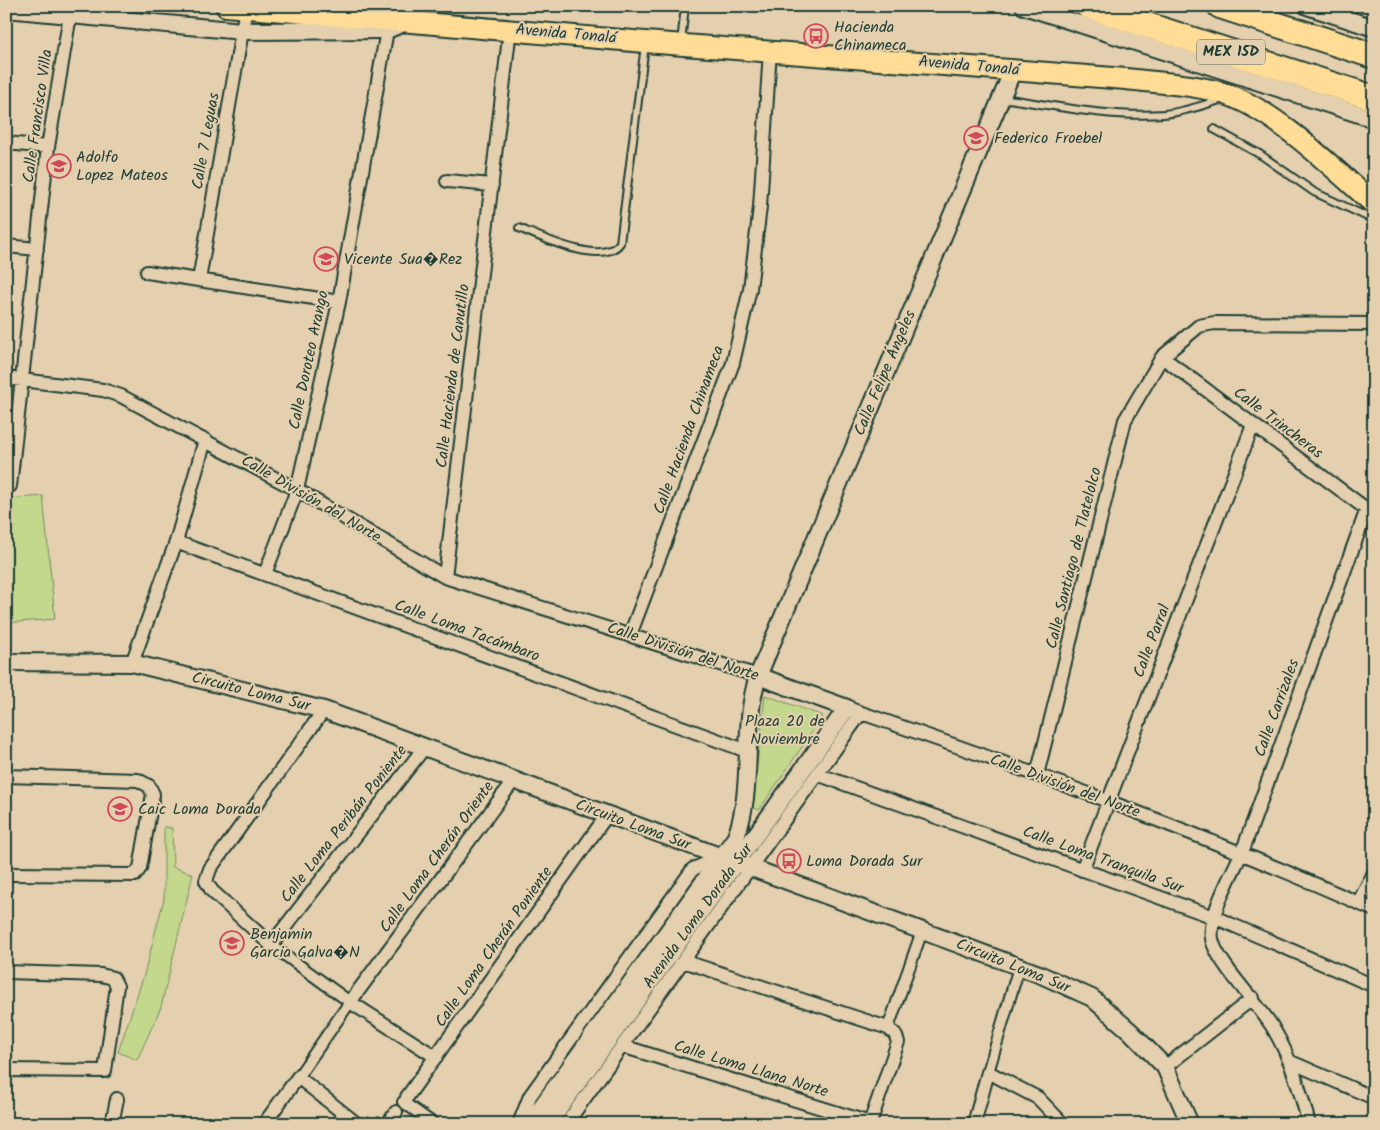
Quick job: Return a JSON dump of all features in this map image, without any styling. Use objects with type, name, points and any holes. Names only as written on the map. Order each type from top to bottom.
[{"type":"highway","name":"MEX 15D","points":[[1088,6],[1374,98]]},
{"type":"highway","name":"MEX 15D","points":[[1220,6],[1374,56]]},
{"type":"main road","name":"Avenida Tonalá","points":[[236,7],[293,8],[408,21],[645,42],[770,50],[1136,80],[1194,87],[1231,96],[1262,112],[1315,152],[1374,204]]},
{"type":"street","points":[[1024,6],[1374,120]]},
{"type":"street","points":[[1307,6],[1374,28]]},
{"type":"street","name":"Calle 7 Leguas","points":[[199,280],[242,31],[236,7]]},
{"type":"street","name":"Avenida Tonalá","points":[[6,8],[242,31],[387,30],[408,21]]},
{"type":"street","name":"Calle Francisco Villa","points":[[8,487],[13,476],[21,379],[48,147],[70,14]]},
{"type":"street","name":"Calle Hacienda de Canutillo","points":[[445,577],[510,29]]},
{"type":"street","name":"Calle Doroteo Arango","points":[[265,574],[297,490],[339,302],[387,30]]},
{"type":"street","name":"Calle Hacienda Chinameca","points":[[630,635],[733,363],[750,289],[760,208],[770,50]]},
{"type":"street","name":"Calle Felipe Ángeles","points":[[758,676],[1013,70]]},
{"type":"street","points":[[6,143],[48,147]]},
{"type":"street","points":[[447,181],[492,185]]},
{"type":"street","points":[[6,246],[37,249]]},
{"type":"street","points":[[147,272],[339,302]]},
{"type":"street","points":[[1162,357],[1199,326],[1214,323],[1374,324]]},
{"type":"street","name":"Calle Trincheras","points":[[1162,357],[1370,512]]},
{"type":"street","name":"Calle Santiago de Tlatelolco","points":[[1037,775],[1125,420],[1162,357]]},
{"type":"street","name":"Calle División del Norte","points":[[6,378],[103,390],[121,396],[297,490],[445,577],[758,676],[1037,775],[1241,853],[1374,910]]},
{"type":"street","name":"Calle Parral","points":[[1082,870],[1253,425]]},
{"type":"street","points":[[132,663],[176,542],[205,440]]},
{"type":"street","name":"Calle Carrizales","points":[[1214,916],[1241,853],[1370,512]]},
{"type":"street","name":"Calle Loma Tacámbaro","points":[[176,542],[747,751]]},
{"type":"street","name":"Circuito Loma Sur","points":[[6,662],[132,663],[324,710],[1019,967],[1092,998],[1130,1031],[1165,1067],[1190,1124]]},
{"type":"street","name":"Avenida Loma Dorada Sur","points":[[566,1124],[683,961],[736,862],[736,837],[744,816],[749,715],[758,676]]},
{"type":"street","points":[[324,710],[210,869],[206,881],[212,891],[271,945],[350,1002],[436,1057]]},
{"type":"street","name":"Avenida Loma Dorada Sur","points":[[548,1124],[736,862],[817,774],[854,710]]},
{"type":"street","name":"Avenida Loma Dorada Sur","points":[[528,1124],[854,710]]},
{"type":"street","name":"Calle Loma Peribán Poniente","points":[[271,945],[424,748]]},
{"type":"street","name":"Calle Loma Tranquila Sur","points":[[817,774],[1214,916],[1374,986]]},
{"type":"street","points":[[6,776],[138,780],[149,786],[153,794],[140,868],[135,875],[6,874]]},
{"type":"street","name":"Calle Loma Cherán Oriente","points":[[350,1002],[514,780]]},
{"type":"street","name":"Calle Loma Cherán Poniente","points":[[388,1124],[607,815]]},
{"type":"street","name":"Avenida Loma Dorada Sur","points":[[519,1124],[530,1096],[693,869],[736,862]]},
{"type":"street","points":[[1358,903],[1374,873]]},
{"type":"street","points":[[1214,916],[1212,937],[1216,952],[1253,998],[1273,1028],[1291,1062],[1309,1124]]},
{"type":"street","points":[[892,1031],[922,931]]},
{"type":"street","points":[[683,961],[892,1031],[898,1042],[870,1123]]},
{"type":"street","points":[[974,1124],[1019,967]]},
{"type":"street","points":[[6,972],[101,975],[113,978],[117,986],[105,1071],[6,1070]]},
{"type":"street","points":[[1165,1067],[1253,998]]},
{"type":"street","points":[[264,1124],[350,1002]]},
{"type":"street","name":"Calle Loma Llana Norte","points":[[622,1046],[870,1123]]},
{"type":"street","points":[[1291,1062],[1374,1098]]},
{"type":"street","points":[[988,1072],[1038,1098],[1063,1124]]},
{"type":"street","points":[[298,1077],[357,1124]]},
{"type":"street","points":[[112,1124],[117,1099]]},
{"type":"street","points":[[402,1103],[434,1124]]},
{"type":"lane","points":[[681,44],[685,6]]},
{"type":"lane","points":[[519,228],[570,248],[609,252],[620,243],[645,42]]},
{"type":"lane","points":[[1001,98],[1098,111],[1163,114],[1196,108],[1231,96]]},
{"type":"lane","points":[[1214,129],[1261,155],[1314,192],[1374,220]]},
{"type":"green space","points":[[43,496],[55,619],[6,623],[6,499]]},
{"type":"green space","name":"Plaza 20 de Noviembre","points":[[765,695],[823,716],[759,810],[752,807]]},
{"type":"green space","points":[[164,827],[172,828],[173,867],[193,874],[161,1007],[137,1060],[118,1052],[144,975],[164,899]]},
{"type":"place","name":"Hacienda Chinameca","points":[[816,36]]},
{"type":"place","name":"Federico Froebel","points":[[976,138]]},
{"type":"place","name":"Adolfo Lopez Mateos","points":[[59,166]]},
{"type":"place","name":"Vicente Sua�Rez","points":[[326,259]]},
{"type":"place","name":"Caic Loma Dorada","points":[[120,809]]},
{"type":"place","name":"Loma Dorada Sur","points":[[789,861]]},
{"type":"place","name":"Benjamin Garcia Galva�N","points":[[232,943]]}]
